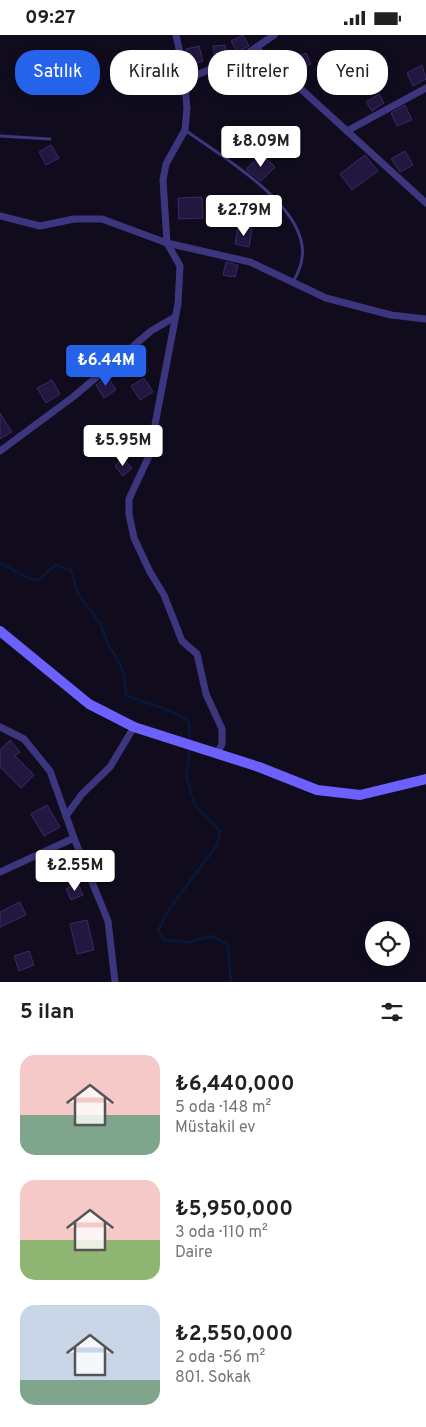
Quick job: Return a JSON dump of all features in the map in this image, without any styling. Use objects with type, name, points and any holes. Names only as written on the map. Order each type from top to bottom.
[{"type":"street","points":[[176,35],[179,50]]},
{"type":"street","points":[[198,74],[245,55],[274,35]]},
{"type":"street","points":[[256,48],[426,203]]},
{"type":"street","points":[[348,131],[426,88]]},
{"type":"street","points":[[185,95],[185,130],[166,164],[163,180],[167,243],[180,266],[175,317],[154,432],[148,456],[130,499],[129,514],[134,538],[150,572],[164,595],[182,641],[197,654],[206,694],[222,729],[222,744],[217,754]]},
{"type":"street","points":[[0,216],[40,226],[74,219],[102,219],[167,243],[250,262],[326,298],[391,315],[426,319]]},
{"type":"street","points":[[0,451],[73,397],[151,331],[175,317]]},
{"type":"street","points":[[0,631],[89,704],[134,727],[326,791],[360,795],[426,779]]},
{"type":"street","points":[[0,727],[24,739],[50,771],[74,838],[108,921],[115,982]]},
{"type":"street","points":[[66,816],[82,794],[110,767],[134,727]]},
{"type":"street","points":[[0,872],[74,838]]},
{"type":"lane","points":[[185,130],[240,170],[274,199],[288,215],[302,245],[301,262],[292,283]]},
{"type":"lane","points":[[0,136],[50,139]]},
{"type":"building","points":[[243,35],[249,46],[236,50],[231,41]]},
{"type":"building","points":[[225,45],[226,50],[214,50],[213,46]]},
{"type":"building","points":[[199,46],[203,61],[198,63],[198,50],[186,49]]},
{"type":"building","points":[[307,55],[311,64],[307,66]]},
{"type":"building","points":[[422,65],[426,79],[413,86],[407,73]]},
{"type":"building","points":[[380,95],[384,103],[372,111],[366,102]]},
{"type":"building","points":[[405,105],[412,120],[397,126],[391,113]]},
{"type":"building","points":[[51,145],[59,158],[46,165],[39,152]]},
{"type":"building","points":[[405,151],[413,165],[400,172],[391,159]]},
{"type":"building","points":[[262,154],[275,167],[261,181],[246,169]]},
{"type":"building","points":[[365,155],[378,171],[352,190],[340,174]]},
{"type":"building","points":[[202,197],[203,218],[179,219],[178,198]]},
{"type":"building","points":[[238,227],[252,229],[249,247],[235,244]]},
{"type":"building","points":[[226,262],[238,265],[235,277],[223,275]]},
{"type":"building","points":[[108,377],[116,390],[104,398],[96,385]]},
{"type":"building","points":[[144,378],[153,392],[140,400],[131,386]]},
{"type":"building","points":[[52,380],[60,394],[46,403],[37,388]]},
{"type":"building","points":[[0,413],[12,432],[0,439]]},
{"type":"building","points":[[123,458],[132,468],[123,476],[115,466]]},
{"type":"building","points":[[10,740],[20,752],[15,756],[34,775],[21,788],[0,767],[0,750]]},
{"type":"building","points":[[47,805],[60,827],[44,836],[31,814]]},
{"type":"building","points":[[78,884],[83,895],[71,900],[66,889]]},
{"type":"building","points":[[20,902],[26,915],[0,927],[0,912]]},
{"type":"building","points":[[87,920],[94,950],[77,954],[70,924]]},
{"type":"building","points":[[29,951],[34,965],[19,971],[14,956]]},
{"type":"waterway","points":[[0,563],[23,576],[39,580],[55,565],[71,570],[78,594],[100,623],[108,644],[119,662],[124,675],[126,695],[175,713],[189,722],[190,742]]},
{"type":"waterway","points":[[190,748],[186,776],[195,805],[220,831],[217,845],[170,908],[158,930],[164,940],[190,942],[212,936],[228,945],[231,982]]}]
